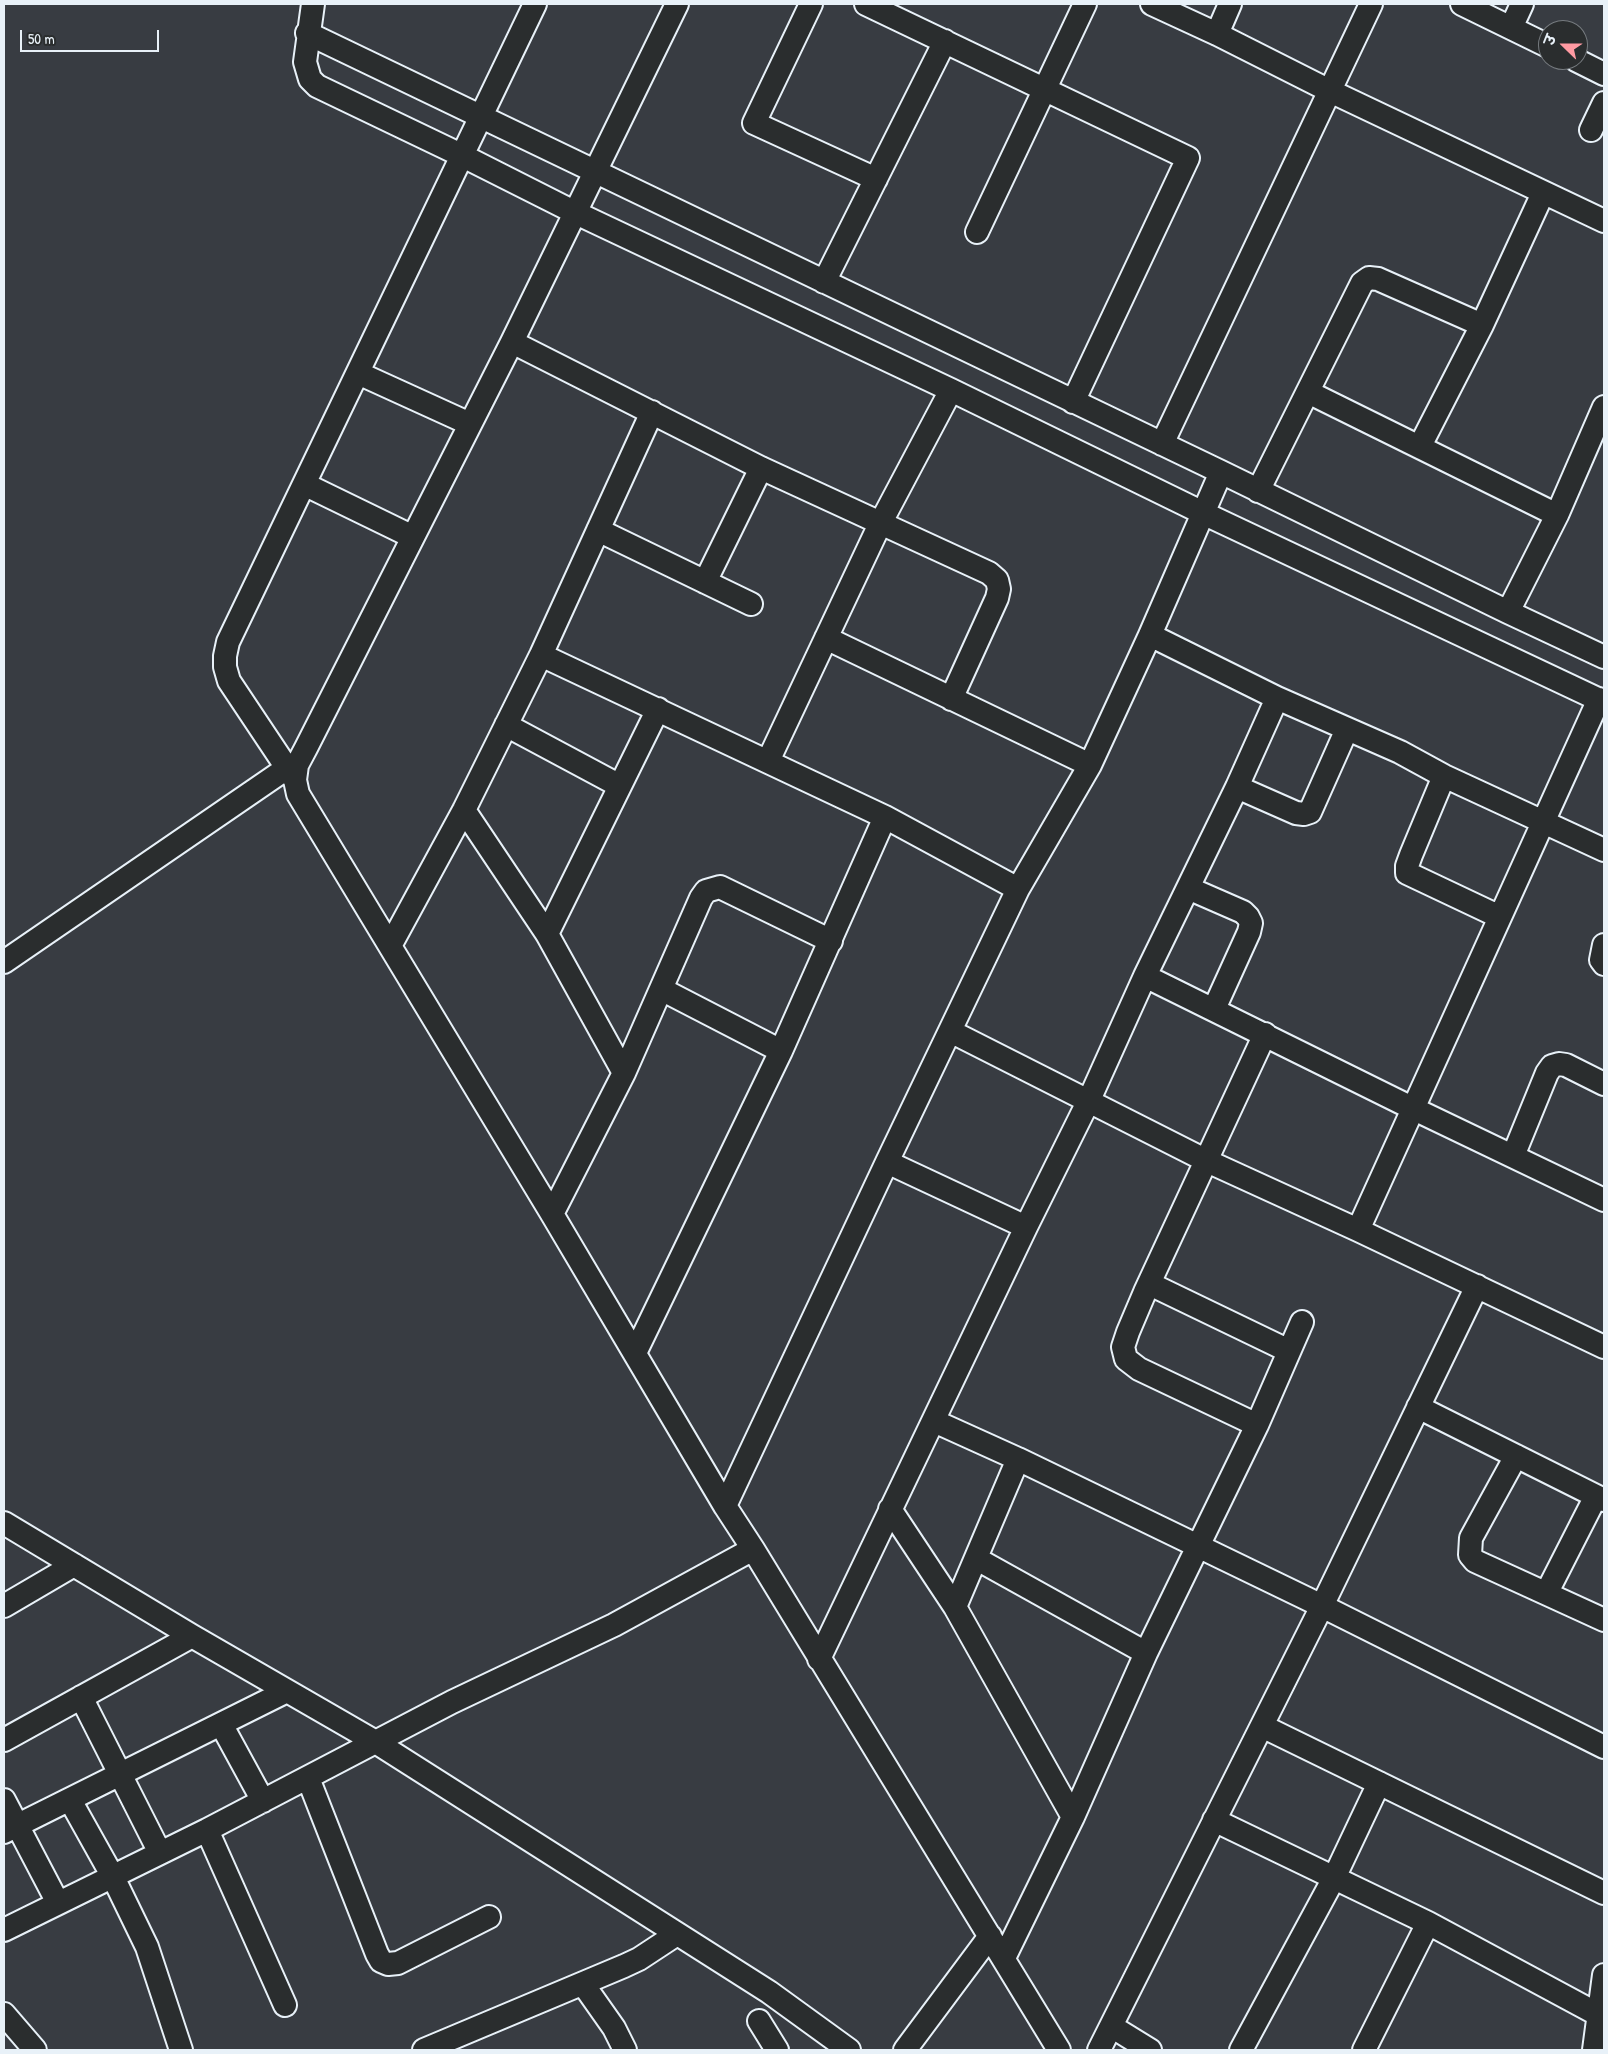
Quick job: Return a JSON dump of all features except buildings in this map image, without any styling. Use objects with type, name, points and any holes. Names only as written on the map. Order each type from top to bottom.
[{"type":"street","points":[[313,4],[304,62],[310,79],[318,86],[574,212],[951,390],[1203,513],[1602,700],[1412,1108],[1358,1230]]},
{"type":"street","points":[[535,4],[228,642],[224,667],[229,681],[291,774],[298,794],[552,1214],[724,1506],[753,1549],[1059,2050]]},
{"type":"street","points":[[4,962],[291,774],[306,748],[512,342],[594,170],[677,4]]},
{"type":"street","points":[[811,4],[754,123],[876,179]]},
{"type":"street","points":[[866,4],[1188,158],[1073,402]]},
{"type":"street","points":[[977,232],[1085,4]]},
{"type":"street","points":[[1152,4],[1604,221]]},
{"type":"street","points":[[1217,34],[1230,4]]},
{"type":"street","points":[[1162,444],[1328,90],[1371,4]]},
{"type":"street","points":[[1462,4],[1538,41]]},
{"type":"street","points":[[1511,28],[1522,4]]},
{"type":"street","points":[[307,33],[1604,657]]},
{"type":"street","points":[[824,282],[945,41]]},
{"type":"street","points":[[1588,66],[1604,74]]},
{"type":"street","points":[[1591,130],[1604,103]]},
{"type":"street","points":[[1420,446],[1482,325],[1543,193]]},
{"type":"street","points":[[1258,491],[1362,282],[1370,278],[1378,279],[1482,325]]},
{"type":"street","points":[[512,342],[761,468],[989,573],[997,580],[999,589],[997,598],[952,699]]},
{"type":"street","points":[[358,373],[470,424]]},
{"type":"street","points":[[768,761],[880,524],[951,390]]},
{"type":"street","points":[[1308,392],[1557,515]]},
{"type":"street","points":[[1508,612],[1557,515],[1604,407]]},
{"type":"street","points":[[390,946],[464,810],[541,655],[652,412]]},
{"type":"street","points":[[705,582],[761,468]]},
{"type":"street","points":[[724,1506],[1018,888],[1090,765],[1150,635],[1221,472]]},
{"type":"street","points":[[304,484],[413,537]]},
{"type":"street","points":[[598,530],[751,604]]},
{"type":"street","points":[[1150,635],[1277,698],[1400,752],[1444,776],[1604,850]]},
{"type":"street","points":[[826,638],[1090,765]]},
{"type":"street","points":[[541,655],[885,817],[1018,888]]},
{"type":"street","points":[[819,1658],[1088,1100],[1145,976],[1237,787],[1277,698]]},
{"type":"street","points":[[547,934],[658,710]]},
{"type":"street","points":[[506,725],[620,786]]},
{"type":"street","points":[[1237,787],[1296,813],[1304,814],[1310,812],[1347,729]]},
{"type":"street","points":[[1444,776],[1411,854],[1407,873],[1500,917]]},
{"type":"street","points":[[464,810],[547,934],[624,1073]]},
{"type":"street","points":[[635,1353],[781,1051],[885,817]]},
{"type":"street","points":[[552,1214],[624,1073],[701,898],[706,891],[720,887],[831,941]]},
{"type":"street","points":[[1188,888],[1243,912],[1251,923],[1249,932],[1214,1009]]},
{"type":"street","points":[[1604,945],[1601,960],[1604,964]]},
{"type":"street","points":[[1145,976],[1412,1108],[1604,1200]]},
{"type":"street","points":[[661,988],[781,1051]]},
{"type":"street","points":[[950,1031],[1207,1161],[1358,1230],[1604,1347]]},
{"type":"street","points":[[1257,1425],[1139,1369],[1126,1359],[1123,1347],[1128,1332],[1265,1034]]},
{"type":"street","points":[[1513,1156],[1547,1073],[1552,1066],[1566,1065],[1604,1084]]},
{"type":"street","points":[[886,1162],[1026,1227]]},
{"type":"street","points":[[1150,1284],[1289,1351]]},
{"type":"street","points":[[1099,2050],[1322,1606],[1477,1286]]},
{"type":"street","points":[[1004,1958],[1073,1817],[1146,1653],[1257,1425],[1302,1322]]},
{"type":"street","points":[[1418,1408],[1600,1498],[1547,1592]]},
{"type":"street","points":[[934,1421],[1018,1459],[1322,1606],[1604,1747]]},
{"type":"street","points":[[1516,1456],[1471,1538],[1470,1556],[1475,1561],[1547,1592],[1604,1620]]},
{"type":"street","points":[[955,1606],[1018,1459]]},
{"type":"street","points":[[890,1509],[955,1606],[1073,1817]]},
{"type":"street","points":[[4,1523],[192,1636],[374,1741],[769,1992],[849,2050]]},
{"type":"street","points":[[4,1930],[207,1830],[308,1778],[374,1741],[614,1625],[753,1549]]},
{"type":"street","points":[[976,1559],[1146,1653]]},
{"type":"street","points":[[4,1606],[74,1566]]},
{"type":"street","points":[[4,1740],[192,1636]]},
{"type":"street","points":[[10,1829],[287,1691]]},
{"type":"street","points":[[81,1696],[160,1853]]},
{"type":"street","points":[[221,1724],[263,1801]]},
{"type":"street","points":[[1262,1726],[1604,1893]]},
{"type":"street","points":[[308,1778],[376,1954],[381,1961],[388,1964],[398,1963],[489,1917]]},
{"type":"street","points":[[1241,2050],[1334,1878],[1380,1783]]},
{"type":"street","points":[[4,1800],[10,1829],[58,1903]]},
{"type":"street","points":[[70,1800],[113,1877],[150,1956],[181,2050]]},
{"type":"street","points":[[1214,1820],[1428,1923],[1599,2015]]},
{"type":"street","points":[[207,1830],[285,2005]]},
{"type":"street","points":[[1364,2050],[1428,1923]]},
{"type":"street","points":[[424,2050],[584,1984],[639,1959],[677,1934]]},
{"type":"street","points":[[905,2050],[990,1936]]},
{"type":"street","points":[[1594,2050],[1604,1975]]},
{"type":"street","points":[[584,1984],[614,2028],[625,2050]]},
{"type":"street","points":[[4,2014],[35,2050]]},
{"type":"street","points":[[759,2021],[778,2050]]},
{"type":"street","points":[[1111,2026],[1150,2050]]}]
